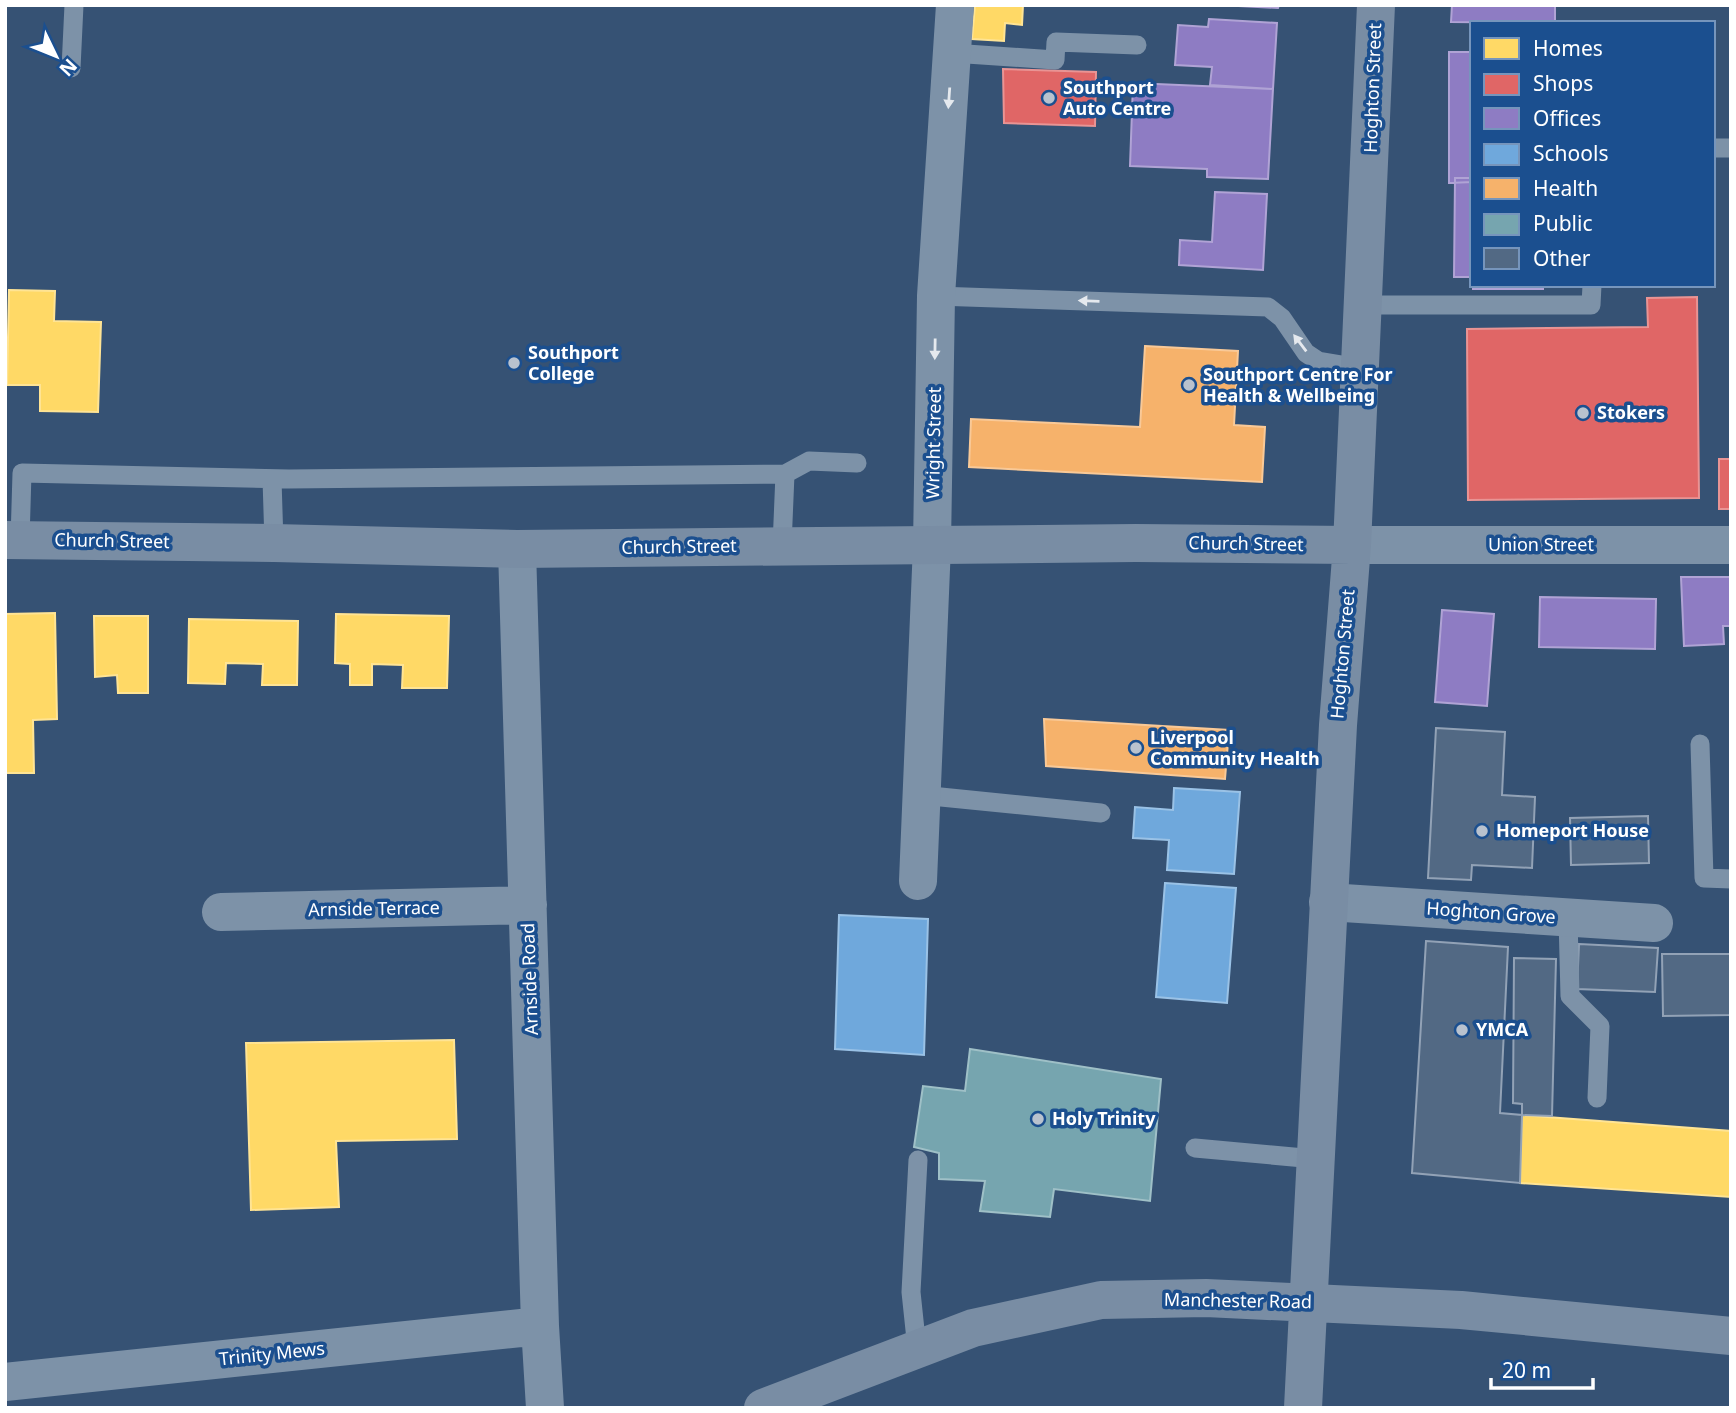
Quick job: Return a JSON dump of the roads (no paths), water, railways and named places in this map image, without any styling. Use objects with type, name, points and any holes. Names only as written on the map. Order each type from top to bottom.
[{"type":"street","name":"Wright Street","points":[[918,881],[932,545],[936,296],[955,5]]},
{"type":"street","name":"Hoghton Street","points":[[1303,1408],[1338,725],[1352,545],[1376,5]]},
{"type":"street","name":"Church Street","points":[[13,540],[517,549],[1136,543],[1352,545]]},
{"type":"street","name":"Union Street","points":[[1352,545],[1731,545]]},
{"type":"street","name":"Arnside Road","points":[[517,549],[540,1326],[545,1408]]},
{"type":"street","name":"Hoghton Grove","points":[[1328,902],[1654,923]]},
{"type":"street","name":"Arnside Terrace","points":[[221,912],[528,905]]},
{"type":"street","name":"Manchester Road","points":[[762,1408],[973,1328],[1101,1300],[1206,1298],[1461,1310],[1731,1336]]},
{"type":"street","name":"Trinity Mews","points":[[5,1382],[540,1326]]},
{"type":"lane","points":[[71,68],[74,5]]},
{"type":"lane","points":[[952,53],[1055,60],[1056,42],[1137,45]]},
{"type":"lane","points":[[1364,305],[1591,305],[1592,287]]},
{"type":"lane","points":[[936,296],[1268,307],[1282,318],[1307,353],[1318,360],[1360,368]]},
{"type":"lane","points":[[13,540],[22,472],[272,479],[785,474],[809,461],[858,463]]},
{"type":"lane","points":[[782,546],[785,474]]},
{"type":"lane","points":[[272,479],[274,543]]},
{"type":"lane","points":[[1700,744],[1704,878],[1731,879]]},
{"type":"lane","points":[[921,794],[1101,813]]},
{"type":"lane","points":[[1569,918],[1570,996],[1600,1026],[1597,1098]]},
{"type":"lane","points":[[1195,1148],[1315,1159]]},
{"type":"lane","points":[[917,1349],[911,1292],[918,1160]]},
{"type":"place","name":"Southport Auto Centre","points":[[1049,98]]},
{"type":"place","name":"Southport College","points":[[514,363]]},
{"type":"place","name":"Southport Centre For Health & Wellbeing","points":[[1189,385]]},
{"type":"place","name":"Stokers","points":[[1583,413]]},
{"type":"place","name":"Liverpool Community Health","points":[[1136,748]]},
{"type":"place","name":"Homeport House","points":[[1482,831]]},
{"type":"place","name":"YMCA","points":[[1462,1030]]},
{"type":"place","name":"Holy Trinity","points":[[1038,1119]]}]
